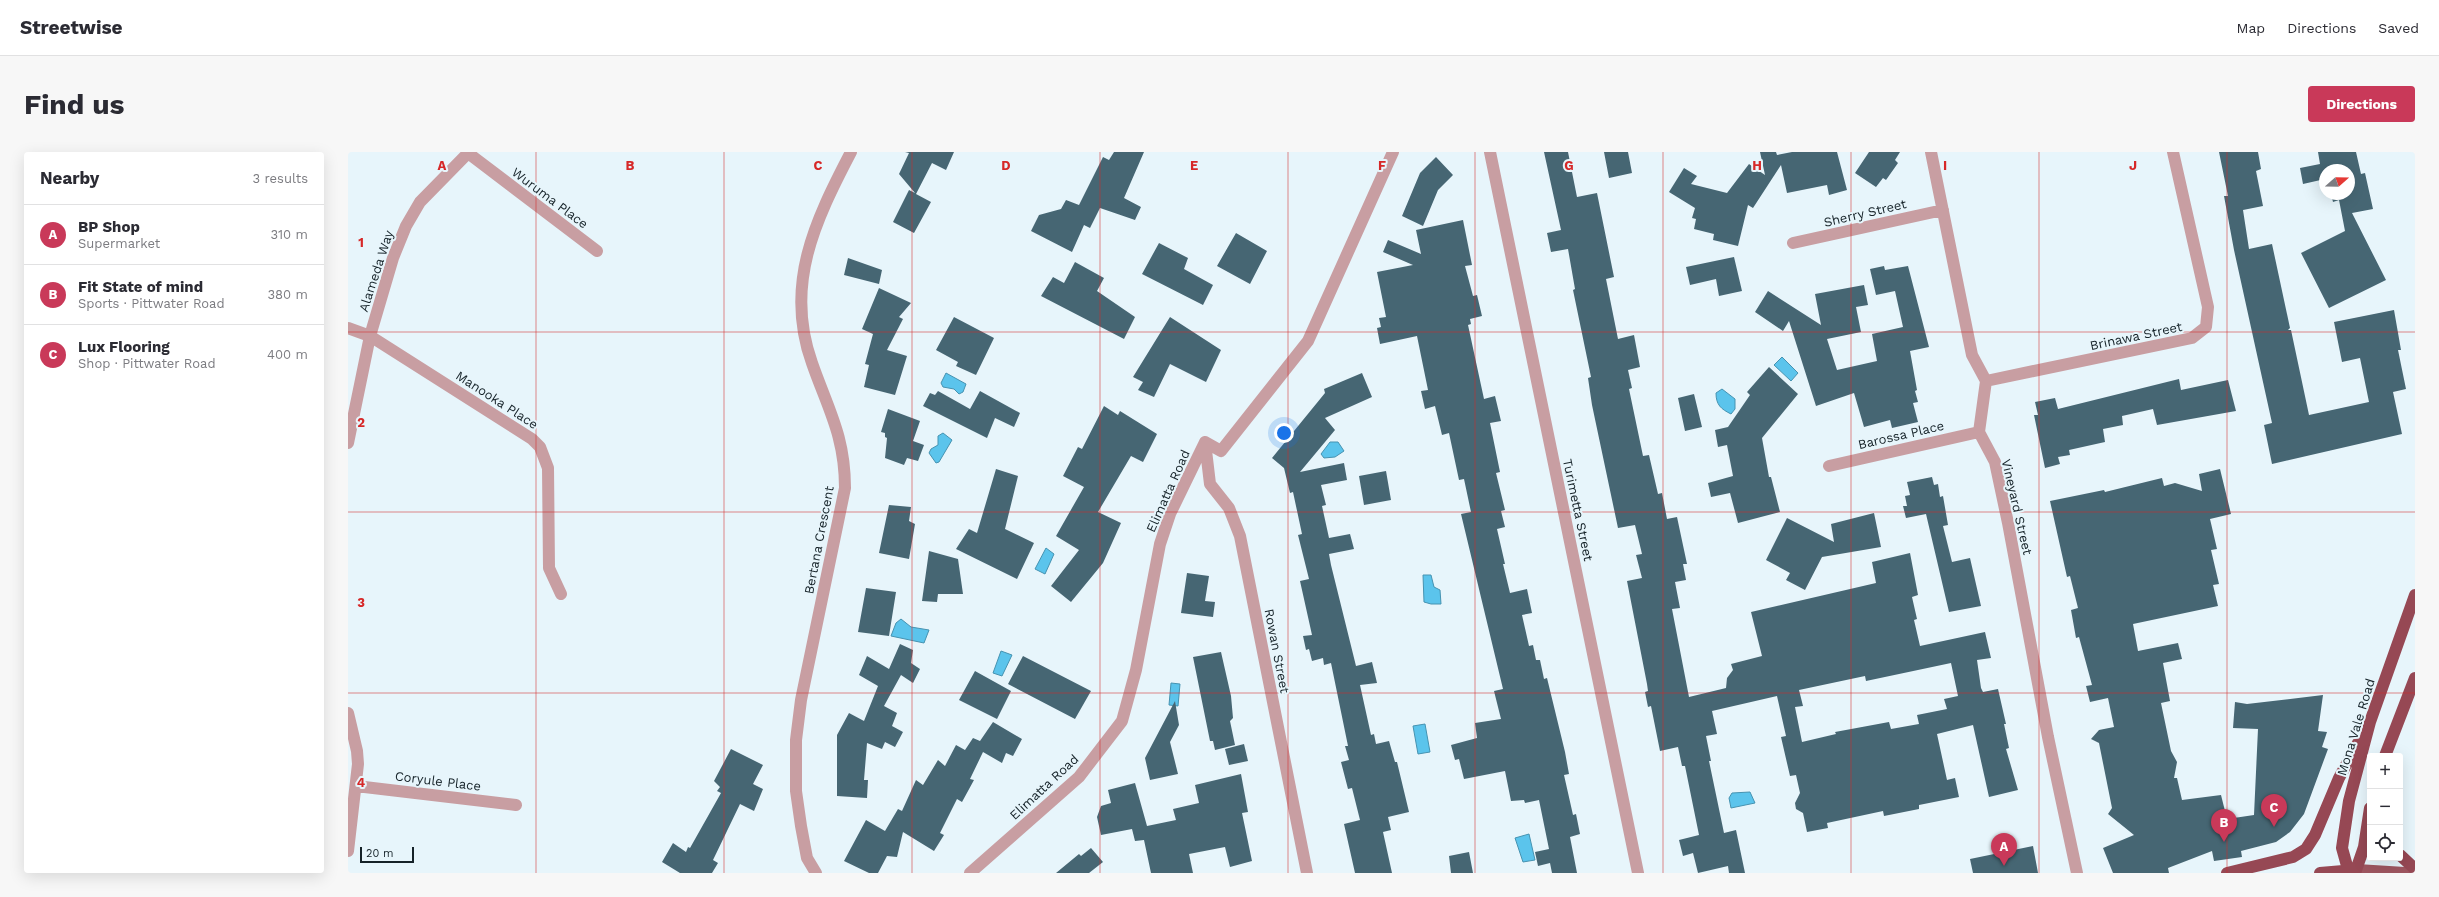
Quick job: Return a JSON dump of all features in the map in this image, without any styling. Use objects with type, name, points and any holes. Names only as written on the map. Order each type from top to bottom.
[{"type":"highway","name":"Mona Vale Road","points":[[2352,872],[2343,854],[2344,832],[2349,801],[2370,722],[2415,595]]},
{"type":"highway","points":[[2386,753],[2415,678]]},
{"type":"highway","points":[[2227,873],[2293,857],[2306,850],[2315,835],[2339,778],[2370,722]]},
{"type":"highway","points":[[2391,753],[2392,740]]},
{"type":"highway","points":[[2320,873],[2352,872],[2364,847],[2367,825]]},
{"type":"highway","points":[[2403,858],[2415,869]]},
{"type":"main road","points":[[2352,872],[2405,873]]},
{"type":"street","name":"Wuruma Place","points":[[468,152],[597,251]]},
{"type":"street","name":"Alameda Way","points":[[348,443],[370,336],[393,258],[411,216],[424,197],[468,152]]},
{"type":"street","name":"Bertana Crescent","points":[[816,873],[807,858],[800,826],[796,785],[796,740],[801,700],[845,488],[845,465],[839,434],[806,344],[800,292],[802,270],[814,230],[851,152]]},
{"type":"street","name":"Elimatta Road","points":[[970,873],[1079,776],[1122,721],[1136,670],[1158,550],[1170,514],[1205,442],[1221,451],[1308,341],[1393,152]]},
{"type":"street","name":"Turimetta Street","points":[[1490,152],[1638,873]]},
{"type":"street","points":[[1931,152],[1973,358],[1986,381],[1979,432]]},
{"type":"street","name":"Brinawa Street","points":[[1986,381],[2192,338],[2206,327],[2208,307],[2173,152]]},
{"type":"street","name":"Sherry Street","points":[[1793,243],[1943,210]]},
{"type":"street","name":"Manooka Place","points":[[348,328],[370,336],[532,439],[540,447],[548,468],[549,568],[561,594]]},
{"type":"street","name":"Barossa Place","points":[[1829,466],[1979,432]]},
{"type":"street","name":"Vineyard Street","points":[[1979,432],[1994,462],[2008,523],[2048,737],[2077,873]]},
{"type":"street","name":"Rowan Street","points":[[1205,442],[1210,484],[1229,508],[1240,536],[1307,873]]},
{"type":"street","points":[[348,713],[357,751],[356,786],[348,851]]},
{"type":"street","name":"Coryule Place","points":[[356,786],[516,805]]},
{"type":"water","points":[[1782,357],[1798,373],[1791,381],[1774,365]]},
{"type":"water","points":[[946,373],[966,384],[963,392],[959,394],[954,389],[943,387],[941,383]]},
{"type":"water","points":[[1722,389],[1735,399],[1735,409],[1731,414],[1718,404],[1716,393]]},
{"type":"water","points":[[943,433],[952,440],[939,462],[936,463],[929,453],[931,449],[938,445],[938,436]]},
{"type":"water","points":[[1330,442],[1338,442],[1344,451],[1335,457],[1324,458],[1321,454]]},
{"type":"water","points":[[1046,548],[1054,554],[1045,574],[1035,569]]},
{"type":"water","points":[[1423,575],[1431,575],[1434,587],[1440,590],[1441,604],[1424,602]]},
{"type":"water","points":[[901,619],[911,627],[929,630],[924,643],[891,636],[896,623]]},
{"type":"water","points":[[1001,651],[1012,655],[1002,676],[993,673]]},
{"type":"water","points":[[1171,683],[1180,684],[1178,706],[1169,705]]},
{"type":"water","points":[[1425,724],[1430,752],[1418,754],[1413,726]]},
{"type":"water","points":[[1750,792],[1755,803],[1731,808],[1729,798],[1732,793]]},
{"type":"water","points":[[1529,834],[1535,860],[1523,862],[1515,838]]},
{"type":"building","points":[[905,152],[954,152],[946,170],[932,163],[916,194],[931,202],[914,233],[893,222],[909,190],[915,193],[899,174],[909,153]]},
{"type":"building","points":[[1114,152],[1144,152],[1124,198],[1141,207],[1135,220],[1100,208],[1090,228],[1084,225],[1072,252],[1031,231],[1039,215],[1061,209],[1066,200],[1079,205],[1103,157],[1109,160]]},
{"type":"building","points":[[1544,152],[1568,152],[1577,197],[1597,193],[1614,277],[1606,279],[1618,339],[1634,335],[1640,367],[1628,370],[1632,388],[1629,389],[1643,456],[1649,455],[1658,494],[1662,493],[1667,519],[1677,517],[1687,564],[1683,564],[1686,580],[1675,582],[1680,608],[1672,609],[1689,697],[1726,688],[1727,678],[1733,670],[1731,664],[1762,656],[1751,612],[1876,583],[1872,562],[1910,553],[1918,595],[1912,597],[1917,619],[1914,620],[1920,646],[1985,632],[1991,658],[1977,660],[1981,688],[1983,692],[1998,689],[2006,724],[2004,724],[2009,748],[2006,749],[2018,790],[1989,797],[1973,725],[1937,734],[1947,780],[1955,778],[1959,797],[1919,805],[1919,809],[1884,816],[1883,811],[1827,823],[1828,828],[1807,832],[1803,813],[1796,809],[1795,803],[1800,793],[1796,775],[1790,776],[1781,737],[1786,736],[1777,696],[1712,711],[1717,734],[1706,736],[1711,761],[1709,761],[1724,833],[1736,830],[1745,873],[1729,873],[1728,866],[1698,873],[1693,853],[1683,856],[1679,840],[1699,835],[1685,766],[1682,766],[1678,747],[1660,751],[1651,706],[1648,707],[1645,692],[1648,691],[1647,684],[1627,581],[1642,578],[1636,555],[1642,554],[1635,525],[1618,528],[1592,405],[1588,378],[1591,377],[1573,290],[1575,289],[1568,249],[1551,252],[1547,233],[1561,230]],"holes":[[[1951,663],[1958,696],[1944,699],[1947,709],[1917,715],[1919,724],[1891,729],[1889,722],[1835,732],[1836,734],[1802,742],[1795,707],[1803,706],[1799,690],[1865,676],[1866,681]]]},
{"type":"building","points":[[1604,152],[1628,152],[1632,173],[1609,178]]},
{"type":"building","points":[[1760,152],[1776,152],[1777,155],[1792,152],[1837,152],[1847,190],[1829,195],[1827,185],[1787,193],[1781,165],[1753,208],[1748,205],[1738,246],[1713,240],[1714,234],[1694,229],[1696,219],[1692,218],[1695,208],[1669,192],[1684,168],[1697,176],[1691,184],[1727,193],[1749,164],[1765,175]]},
{"type":"building","points":[[1869,152],[1900,152],[1895,160],[1898,163],[1886,180],[1883,178],[1876,187],[1855,173]]},
{"type":"building","points":[[2219,152],[2258,152],[2261,169],[2256,171],[2263,206],[2243,210],[2249,249],[2272,244],[2290,328],[2288,330],[2291,330],[2309,415],[2369,402],[2360,358],[2342,362],[2334,322],[2394,310],[2401,350],[2398,350],[2406,389],[2393,392],[2402,434],[2272,464],[2264,425],[2272,423],[2234,250],[2224,196],[2228,196]]},
{"type":"building","points":[[2318,152],[2356,152],[2361,174],[2365,173],[2373,209],[2352,213],[2386,280],[2329,308],[2301,253],[2345,231],[2339,200],[2355,200],[2355,164],[2320,164]]},
{"type":"building","points":[[1436,157],[1453,175],[1438,190],[1423,226],[1402,216],[1420,173]]},
{"type":"building","points":[[2319,164],[2319,180],[2303,184],[2300,168]]},
{"type":"building","points":[[1463,220],[1472,265],[1465,266],[1473,296],[1477,295],[1482,316],[1470,319],[1471,324],[1468,325],[1484,399],[1495,396],[1501,421],[1490,423],[1500,472],[1496,473],[1505,510],[1501,511],[1505,527],[1497,529],[1505,564],[1503,564],[1510,593],[1527,589],[1532,613],[1522,615],[1529,646],[1533,645],[1536,660],[1540,660],[1544,679],[1547,678],[1569,774],[1564,775],[1573,815],[1576,814],[1580,834],[1570,837],[1577,873],[1552,873],[1550,863],[1538,866],[1535,852],[1549,849],[1539,800],[1525,803],[1524,800],[1511,801],[1505,771],[1464,779],[1459,759],[1455,760],[1451,745],[1477,738],[1475,723],[1501,719],[1494,691],[1503,689],[1461,514],[1471,512],[1464,479],[1459,480],[1449,433],[1442,435],[1435,406],[1425,409],[1421,391],[1428,390],[1417,336],[1380,344],[1377,328],[1381,327],[1379,318],[1386,317],[1377,272],[1413,265],[1383,252],[1388,240],[1421,254],[1416,230]]},
{"type":"building","points":[[1236,233],[1267,251],[1250,284],[1217,266]]},
{"type":"building","points":[[1159,243],[1188,258],[1184,269],[1213,285],[1203,305],[1142,274]]},
{"type":"building","points":[[1734,257],[1742,291],[1719,296],[1716,279],[1690,285],[1686,267]]},
{"type":"building","points":[[848,258],[882,270],[879,284],[844,275]]},
{"type":"building","points":[[1075,262],[1104,278],[1097,291],[1135,317],[1124,339],[1041,296],[1053,277],[1064,283]]},
{"type":"building","points":[[1884,266],[1885,270],[1908,266],[1929,347],[1910,351],[1917,390],[1915,391],[1918,402],[1913,403],[1918,422],[1892,428],[1890,420],[1864,427],[1854,393],[1816,406],[1789,321],[1783,331],[1755,312],[1768,291],[1821,325],[1815,294],[1864,285],[1868,305],[1856,307],[1861,332],[1827,339],[1837,370],[1877,361],[1872,334],[1903,327],[1895,291],[1876,295],[1870,269]]},
{"type":"building","points":[[879,288],[911,303],[899,317],[903,319],[887,350],[907,356],[895,395],[864,387],[869,365],[865,364],[873,334],[862,329]]},
{"type":"building","points":[[954,317],[994,338],[976,375],[956,366],[958,362],[936,350]]},
{"type":"building","points":[[1170,317],[1221,350],[1206,382],[1170,364],[1154,397],[1138,390],[1143,382],[1133,377]]},
{"type":"building","points":[[1769,367],[1798,394],[1762,438],[1769,477],[1771,477],[1780,512],[1738,523],[1730,493],[1711,497],[1708,483],[1733,476],[1727,445],[1718,447],[1715,430],[1728,427],[1750,395],[1747,392]]},
{"type":"building","points":[[1362,373],[1372,397],[1325,418],[1335,430],[1300,472],[1344,463],[1347,480],[1321,485],[1326,505],[1322,506],[1329,538],[1350,534],[1354,549],[1329,554],[1331,565],[1356,666],[1372,662],[1377,683],[1360,685],[1371,735],[1374,734],[1376,744],[1389,741],[1395,762],[1397,762],[1409,812],[1388,817],[1391,830],[1383,832],[1392,873],[1355,873],[1344,824],[1360,820],[1352,788],[1348,789],[1341,762],[1349,760],[1345,746],[1348,746],[1331,663],[1324,665],[1323,658],[1312,661],[1309,649],[1306,650],[1303,636],[1312,635],[1300,581],[1309,579],[1298,535],[1302,534],[1293,492],[1290,493],[1284,468],[1272,458],[1325,393],[1324,389]]},
{"type":"building","points":[[2179,379],[2181,390],[2228,380],[2236,411],[2157,425],[2153,409],[2122,416],[2123,425],[2103,429],[2105,442],[2069,450],[2070,455],[2058,457],[2060,464],[2045,468],[2034,415],[2038,415],[2035,402],[2055,398],[2058,409]]},
{"type":"building","points":[[938,391],[970,409],[980,391],[1020,413],[1014,427],[995,418],[987,438],[923,406],[930,393],[935,395]]},
{"type":"building","points":[[1694,394],[1702,427],[1685,431],[1678,398]]},
{"type":"building","points":[[1104,406],[1118,415],[1120,411],[1157,434],[1143,462],[1131,456],[1098,512],[1121,523],[1103,563],[1071,602],[1051,586],[1079,550],[1056,536],[1084,487],[1063,476],[1078,447],[1082,449]]},
{"type":"building","points":[[888,409],[920,421],[913,441],[924,445],[918,461],[907,458],[904,465],[885,458],[887,438],[885,437],[885,433],[881,432]]},
{"type":"building","points":[[996,469],[1018,476],[1005,529],[1034,543],[1017,579],[956,549],[969,529],[977,533]]},
{"type":"building","points":[[2220,469],[2231,514],[2210,519],[2217,549],[2211,550],[2219,584],[2213,585],[2218,606],[2133,624],[2138,651],[2178,643],[2182,659],[2163,663],[2170,701],[2161,703],[2171,751],[2177,762],[2174,778],[2177,778],[2182,800],[2221,795],[2227,819],[2254,815],[2258,729],[2233,728],[2235,702],[2247,704],[2323,695],[2318,731],[2327,732],[2322,747],[2328,749],[2304,814],[2290,832],[2276,842],[2241,851],[2242,857],[2214,861],[2212,851],[2168,868],[2169,873],[2113,873],[2103,848],[2134,835],[2108,814],[2112,808],[2099,743],[2091,739],[2099,730],[2114,727],[2108,698],[2090,702],[2086,686],[2092,685],[2079,637],[2076,638],[2071,610],[2078,608],[2070,576],[2067,577],[2050,501],[2104,490],[2105,492],[2162,478],[2164,486],[2175,483],[2202,491],[2199,474]]},
{"type":"building","points":[[1386,471],[1391,500],[1364,505],[1359,476]]},
{"type":"building","points":[[1932,477],[1934,485],[1938,484],[1940,497],[1943,496],[1948,525],[1943,526],[1952,562],[1970,558],[1981,606],[1949,612],[1926,514],[1906,518],[1903,506],[1907,506],[1905,496],[1910,495],[1907,482]]},
{"type":"building","points":[[889,505],[911,507],[909,521],[915,524],[909,559],[879,553]]},
{"type":"building","points":[[1874,513],[1881,547],[1822,557],[1805,590],[1786,580],[1790,573],[1766,560],[1787,518],[1834,542],[1831,524]]},
{"type":"building","points":[[929,551],[958,559],[963,594],[938,594],[937,602],[922,601]]},
{"type":"building","points":[[1187,573],[1209,576],[1205,601],[1215,602],[1213,617],[1181,613]]},
{"type":"building","points":[[866,588],[896,592],[889,636],[858,632]]},
{"type":"building","points":[[900,644],[913,650],[911,663],[920,669],[913,683],[901,675],[884,706],[897,713],[892,726],[903,732],[895,747],[885,742],[882,749],[867,743],[864,780],[868,780],[867,798],[837,796],[837,735],[849,713],[864,721],[878,686],[859,675],[867,656],[889,669]]},
{"type":"building","points":[[1221,652],[1231,696],[1233,718],[1230,721],[1235,745],[1215,750],[1213,741],[1210,741],[1193,657]]},
{"type":"building","points":[[1023,656],[1091,691],[1075,719],[1008,684]]},
{"type":"building","points":[[975,671],[1011,691],[997,719],[959,700]]},
{"type":"building","points":[[1175,701],[1179,725],[1170,742],[1178,774],[1150,780],[1145,758]]},
{"type":"building","points":[[993,722],[1022,739],[1013,756],[1006,753],[1002,763],[983,752],[970,779],[974,780],[962,802],[957,799],[940,833],[944,835],[934,851],[903,832],[897,857],[887,856],[878,873],[869,873],[844,861],[866,820],[885,831],[898,809],[902,811],[916,780],[923,785],[938,760],[945,766],[956,745],[965,750],[973,738],[980,741]]},
{"type":"building","points":[[1244,744],[1248,761],[1229,765],[1225,749]]},
{"type":"building","points":[[731,749],[763,765],[753,784],[763,789],[754,811],[740,804],[713,860],[718,863],[712,873],[680,873],[662,862],[673,843],[686,852],[688,847],[690,848],[721,793],[717,791],[720,787],[714,781]]},
{"type":"building","points":[[1241,774],[1248,812],[1242,813],[1252,861],[1230,867],[1225,847],[1189,854],[1193,873],[1151,873],[1144,840],[1135,841],[1132,829],[1101,835],[1097,817],[1101,806],[1111,803],[1108,790],[1135,783],[1147,826],[1176,820],[1173,809],[1199,803],[1195,785]]},
{"type":"building","points":[[2033,846],[2038,873],[1973,873],[1970,859]]},
{"type":"building","points":[[1091,848],[1103,862],[1089,873],[1056,873],[1079,854],[1081,856]]},
{"type":"building","points":[[1469,852],[1473,873],[1451,873],[1449,856]]},
{"type":"place","name":"Lux Flooring","points":[[2274,827]]},
{"type":"place","name":"Fit State of mind","points":[[2224,842]]},
{"type":"place","name":"BP Shop","points":[[2004,866]]}]
